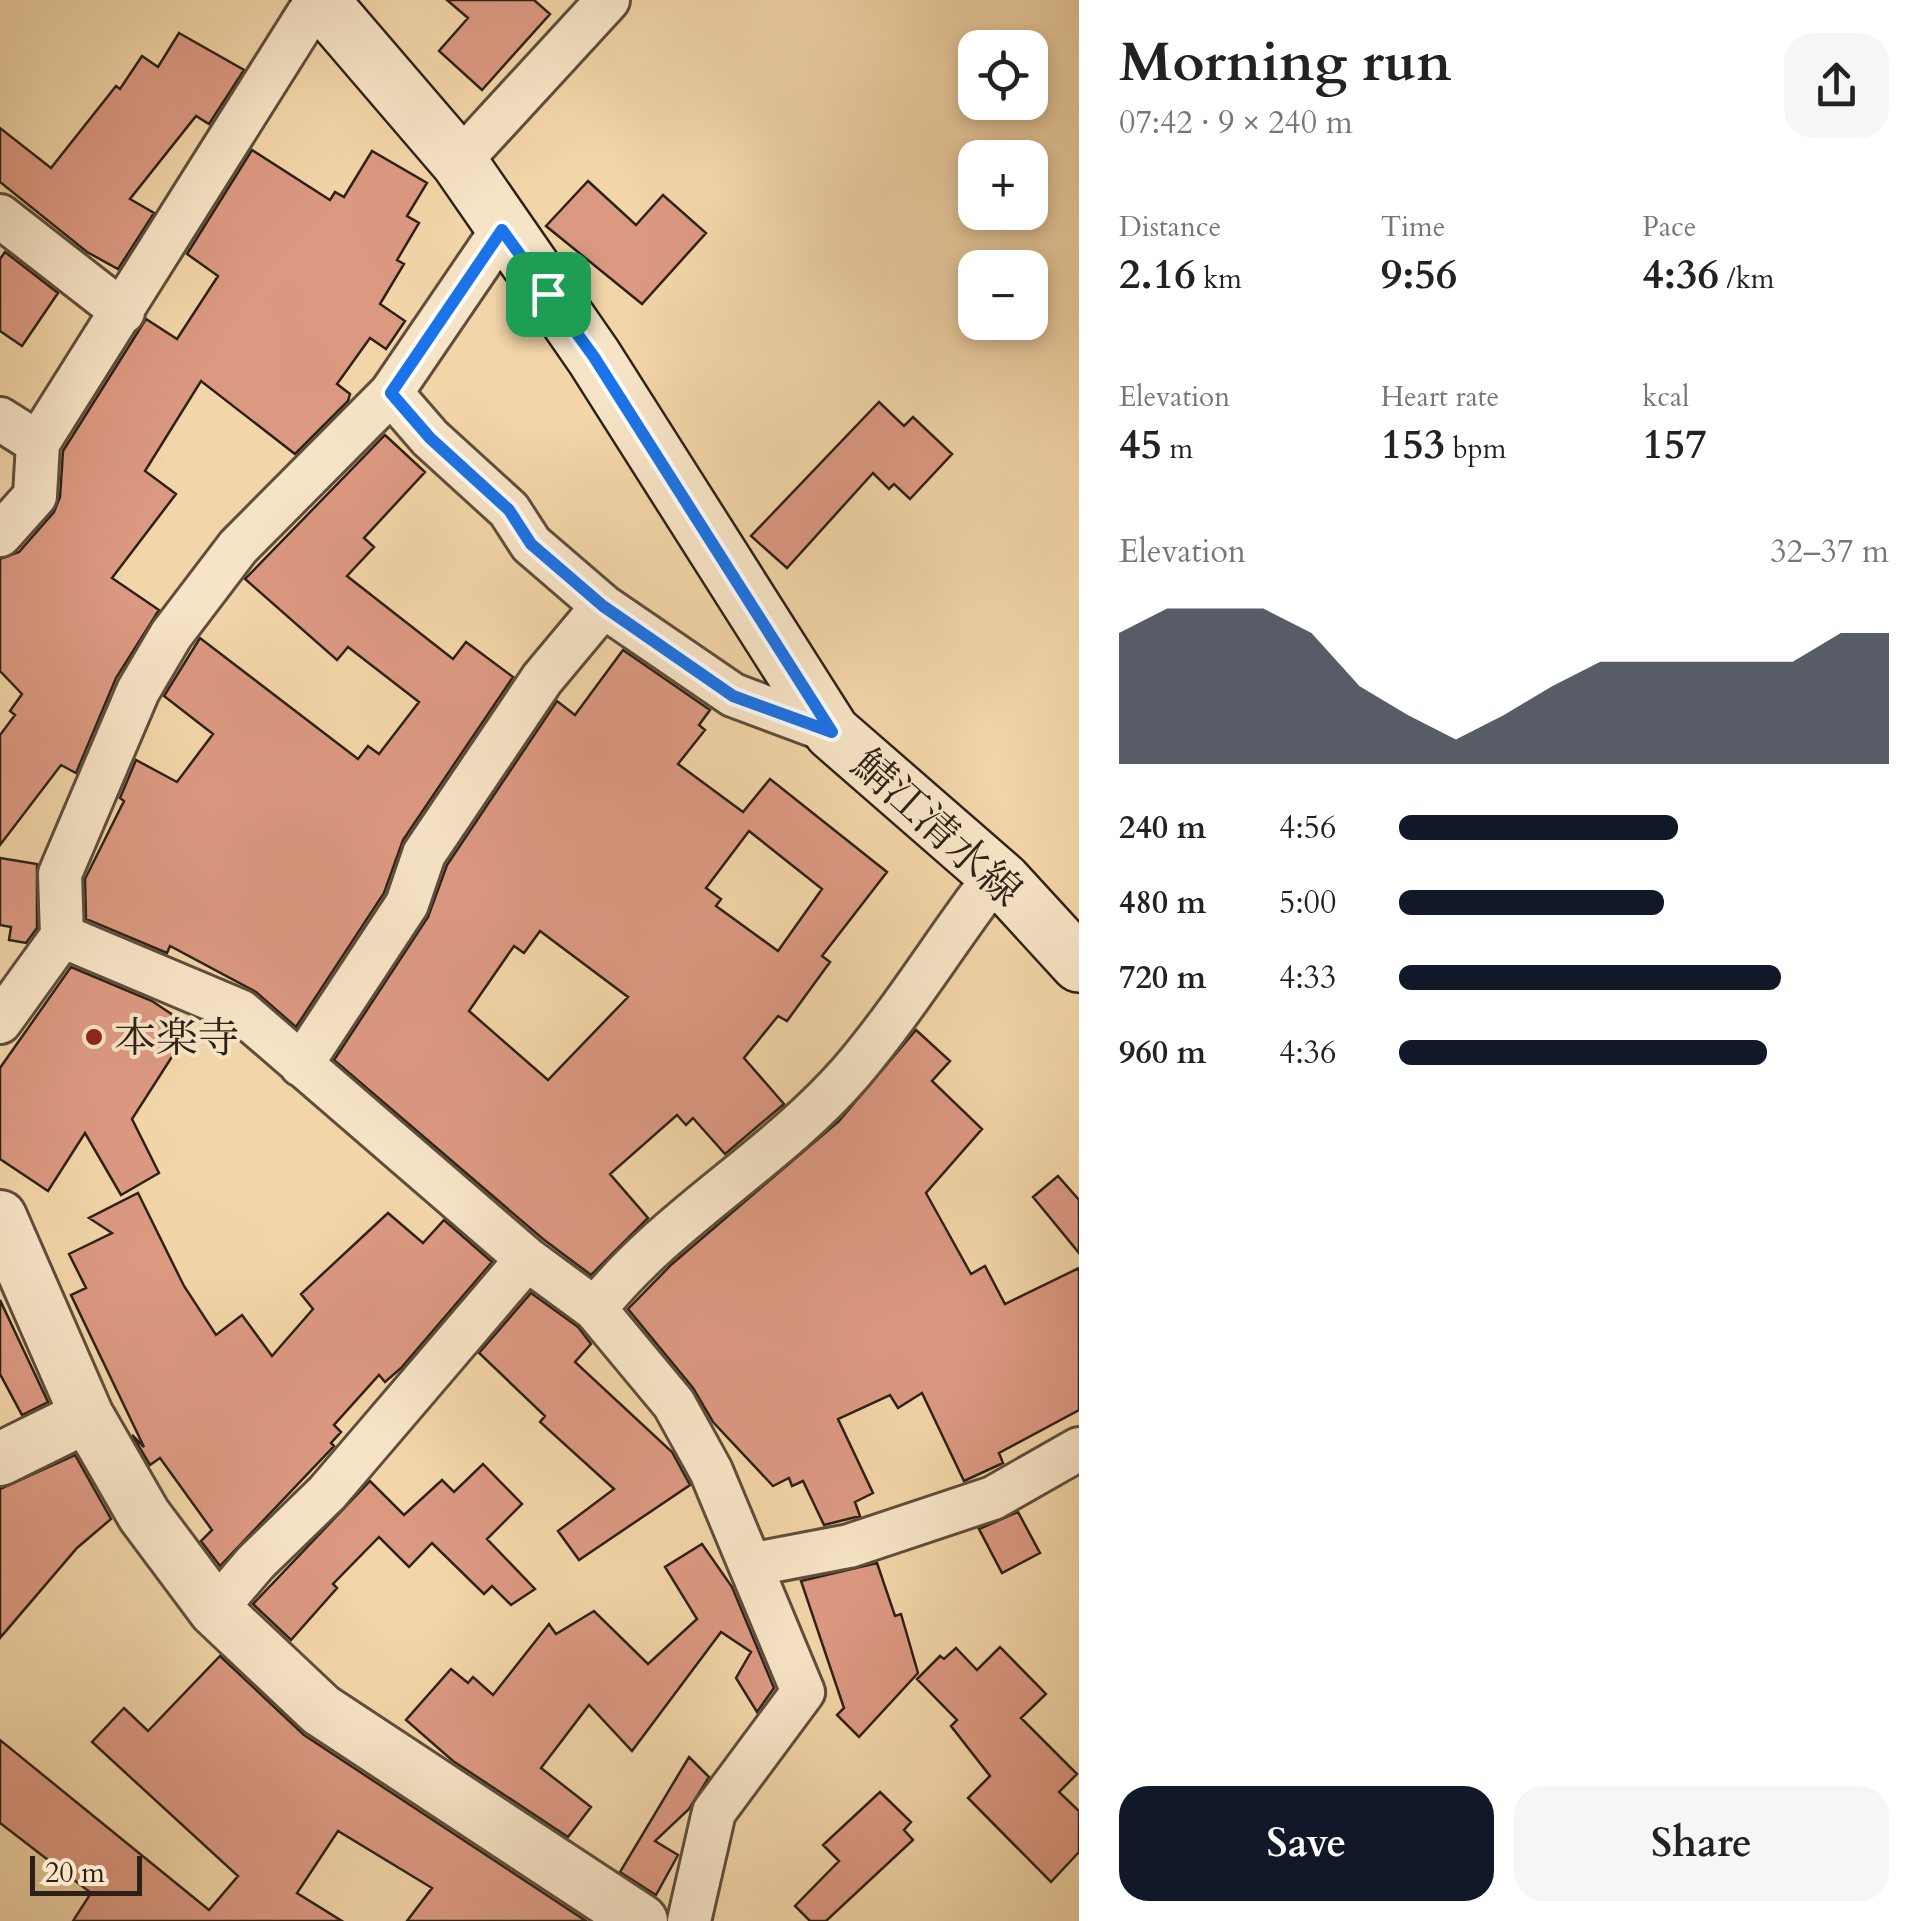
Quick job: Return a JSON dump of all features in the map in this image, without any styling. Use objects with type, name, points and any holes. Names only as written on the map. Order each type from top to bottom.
[{"type":"main road","name":"鯖江清水線","points":[[318,0],[458,162],[594,357],[832,732],[1003,881],[1079,964]]},
{"type":"street","points":[[0,536],[35,496],[38,443],[123,312],[226,138],[318,0]]},
{"type":"street","points":[[458,162],[608,0]]},
{"type":"street","points":[[0,216],[123,312]]},
{"type":"street","points":[[0,1022],[62,936],[60,874],[138,691],[171,634],[238,547],[391,393],[502,230]]},
{"type":"street","points":[[391,393],[430,438],[509,510],[531,544],[603,606],[733,696],[832,732]]},
{"type":"street","points":[[0,420],[38,443]]},
{"type":"street","points":[[301,1064],[406,904],[424,854],[542,679],[603,606]]},
{"type":"street","points":[[595,1309],[632,1263],[751,1164],[852,1072],[979,898],[1003,881]]},
{"type":"street","points":[[62,936],[240,1012],[527,1259],[595,1309],[674,1404],[711,1471],[802,1692],[714,1812],[689,1921]]},
{"type":"street","points":[[0,1217],[86,1416],[144,1515],[215,1610],[321,1710],[641,1921]]},
{"type":"street","points":[[215,1610],[256,1562],[328,1493],[527,1259]]},
{"type":"street","points":[[0,1459],[86,1416]]},
{"type":"street","points":[[750,1565],[849,1546],[993,1498],[1079,1449]]},
{"type":"building","points":[[447,0],[534,0],[550,14],[482,90],[439,51],[468,18]]},
{"type":"building","points":[[179,33],[244,70],[209,124],[196,116],[130,199],[154,213],[118,269],[87,252],[0,182],[0,128],[51,168],[116,86],[120,89],[142,56],[158,67]]},
{"type":"building","points":[[252,150],[330,200],[335,192],[344,197],[372,151],[427,183],[407,216],[419,223],[397,260],[404,264],[380,304],[405,321],[386,349],[370,338],[337,384],[350,394],[348,401],[295,454],[201,381],[145,471],[176,494],[112,578],[159,610],[116,678],[76,773],[61,765],[0,845],[0,735],[15,715],[10,711],[22,694],[0,671],[0,559],[19,552],[54,512],[60,497],[63,451],[146,319],[177,339],[218,276],[187,254]]},
{"type":"building","points":[[588,181],[636,225],[663,195],[706,233],[642,304],[546,226]]},
{"type":"building","points":[[5,252],[58,293],[22,346],[0,331],[0,259]]},
{"type":"building","points":[[879,402],[904,426],[913,417],[952,454],[910,499],[894,484],[889,489],[873,473],[787,568],[751,536]]},
{"type":"building","points":[[385,435],[425,472],[364,538],[374,547],[347,576],[453,659],[466,642],[513,677],[403,840],[384,893],[296,1027],[256,992],[170,946],[167,953],[86,919],[85,879],[124,801],[120,798],[136,760],[177,782],[213,734],[164,696],[200,638],[358,759],[368,746],[379,754],[419,702],[348,647],[337,660],[245,579]]},
{"type":"building","points":[[623,650],[710,710],[699,725],[705,730],[678,764],[743,812],[770,779],[887,872],[822,956],[830,962],[787,1021],[778,1016],[744,1058],[784,1104],[725,1154],[693,1118],[686,1125],[677,1115],[610,1174],[648,1218],[591,1275],[543,1239],[334,1060],[428,917],[447,865],[557,701],[575,715]],"holes":[[[749,831],[822,889],[778,951],[716,906],[721,899],[706,888]],[[540,931],[628,997],[548,1080],[469,1011],[514,946],[524,953]]]},
{"type":"building","points":[[0,858],[37,864],[37,928],[26,943],[9,940],[11,927],[0,925]]},
{"type":"building","points":[[71,967],[152,1001],[182,1021],[165,1045],[175,1052],[132,1119],[159,1173],[121,1195],[85,1133],[48,1191],[0,1159],[0,1068]]},
{"type":"building","points":[[916,1030],[950,1061],[932,1081],[982,1129],[926,1193],[971,1274],[985,1266],[1005,1304],[1079,1268],[1079,1410],[999,1453],[1003,1463],[964,1481],[922,1393],[898,1408],[890,1395],[838,1419],[873,1493],[855,1502],[860,1516],[824,1525],[803,1481],[792,1486],[789,1478],[773,1486],[713,1422],[693,1388],[628,1309],[672,1264],[839,1121]]},
{"type":"building","points":[[1058,1176],[1079,1200],[1079,1253],[1033,1197]]},
{"type":"building","points":[[138,1193],[184,1286],[216,1335],[242,1315],[272,1356],[313,1309],[301,1294],[388,1213],[423,1243],[444,1220],[492,1262],[401,1368],[385,1382],[379,1375],[334,1425],[341,1432],[331,1443],[334,1446],[220,1566],[201,1541],[212,1530],[160,1458],[150,1465],[132,1435],[144,1447],[71,1295],[86,1288],[69,1254],[112,1233],[89,1218]]},
{"type":"building","points":[[531,1293],[578,1327],[591,1344],[575,1362],[672,1452],[690,1485],[579,1560],[558,1531],[614,1489],[540,1422],[545,1416],[479,1353]]},
{"type":"building","points":[[0,1300],[48,1402],[22,1415],[0,1374]]},
{"type":"building","points":[[75,1455],[111,1519],[77,1548],[0,1638],[0,1489]]},
{"type":"building","points":[[483,1464],[522,1504],[487,1539],[535,1589],[511,1605],[492,1586],[484,1594],[432,1543],[409,1567],[379,1537],[333,1584],[337,1588],[291,1640],[253,1604],[370,1481],[404,1515],[442,1480],[454,1492]]},
{"type":"building","points":[[1018,1512],[1040,1553],[1002,1573],[979,1529]]},
{"type":"building","points":[[702,1544],[732,1587],[774,1688],[757,1712],[736,1678],[751,1652],[721,1632],[632,1751],[589,1705],[541,1768],[591,1807],[568,1837],[453,1761],[406,1720],[451,1669],[468,1683],[473,1677],[493,1695],[549,1624],[556,1634],[594,1611],[648,1664],[697,1619],[665,1567]]},
{"type":"building","points":[[877,1563],[895,1616],[901,1614],[918,1673],[859,1737],[837,1715],[844,1708],[801,1581]]},
{"type":"building","points":[[1000,1647],[1046,1694],[1021,1718],[1077,1774],[1059,1792],[1079,1811],[1079,1852],[1051,1882],[968,1798],[990,1776],[951,1726],[957,1720],[917,1679],[940,1656],[944,1659],[956,1648],[977,1670]]},
{"type":"building","points":[[220,1656],[304,1735],[586,1921],[407,1921],[432,1888],[338,1831],[297,1893],[342,1921],[73,1921],[91,1893],[0,1823],[0,1740],[209,1910],[238,1876],[92,1742],[124,1708],[148,1731]]},
{"type":"building","points":[[689,1757],[709,1777],[689,1809],[655,1841],[678,1855],[656,1895],[620,1872]]},
{"type":"building","points":[[880,1792],[911,1822],[904,1830],[913,1840],[826,1921],[810,1921],[795,1906],[839,1861],[823,1845]]},
{"type":"place","name":"本楽寺","points":[[94,1037]]},
{"type":"route","points":[[502,230],[548,294],[594,357],[832,732],[733,696],[603,606],[531,544],[509,510],[430,438],[391,393],[502,230]]}]
